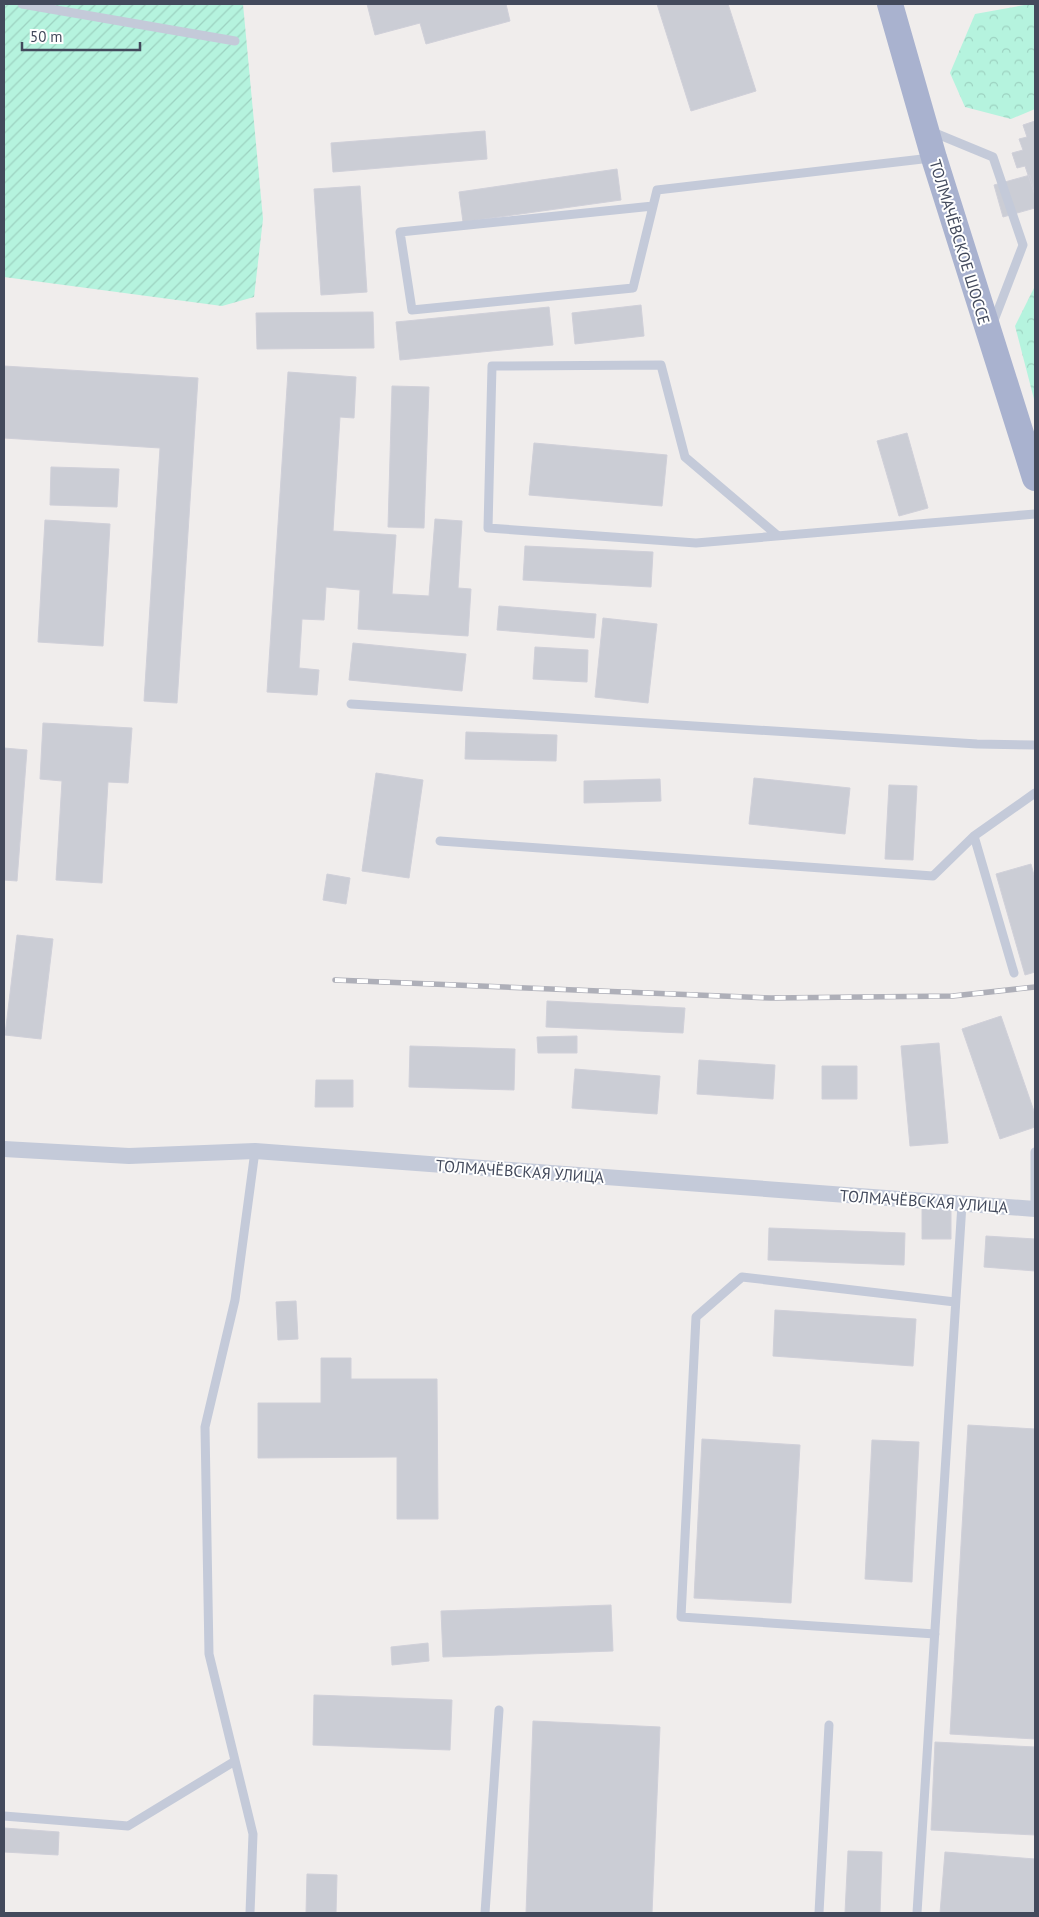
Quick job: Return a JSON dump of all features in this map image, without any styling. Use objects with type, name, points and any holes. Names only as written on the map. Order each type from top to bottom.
[{"type":"main road","name":"ТОЛМАЧЁВСКОЕ ШОССЕ","points":[[890,4],[934,158],[1035,478]]},
{"type":"street","name":"ТОЛМАЧЁВСКАЯ УЛИЦА","points":[[4,1149],[129,1156],[255,1151],[1035,1209]]},
{"type":"lane","points":[[22,4],[235,41]]},
{"type":"lane","points":[[927,130],[994,157],[1023,245],[989,335]]},
{"type":"lane","points":[[653,206],[400,232],[412,310],[633,288],[657,190],[934,158]]},
{"type":"lane","points":[[778,536],[685,457],[661,365],[492,366],[488,528],[696,543],[778,536],[1035,514]]},
{"type":"lane","points":[[351,704],[977,744],[1035,745]]},
{"type":"lane","points":[[440,841],[933,876],[974,836],[1035,793]]},
{"type":"lane","points":[[974,836],[1014,972]]},
{"type":"lane","points":[[250,1913],[253,1834],[209,1654],[205,1427],[235,1300],[255,1151]]},
{"type":"lane","points":[[1035,1152],[1035,1209]]},
{"type":"lane","points":[[917,1913],[962,1204]]},
{"type":"lane","points":[[934,1634],[681,1617],[696,1317],[742,1277],[955,1302]]},
{"type":"lane","points":[[485,1913],[499,1710]]},
{"type":"lane","points":[[819,1913],[829,1725]]},
{"type":"lane","points":[[4,1816],[128,1826],[235,1761]]},
{"type":"green space","points":[[4,4],[243,4],[263,219],[254,297],[222,306],[4,277]]},
{"type":"green space","points":[[1035,4],[1035,109],[1011,119],[965,107],[950,73],[975,14]]},
{"type":"green space","points":[[1035,286],[1035,403],[1015,326]]},
{"type":"building","points":[[367,4],[506,4],[510,21],[426,44],[420,23],[375,35]]},
{"type":"building","points":[[657,4],[728,4],[756,91],[691,111]]},
{"type":"building","points":[[1035,121],[1035,196],[1025,166],[1017,168],[1012,153],[1023,150],[1019,139],[1027,137],[1023,125]]},
{"type":"building","points":[[485,131],[487,159],[333,172],[331,143]]},
{"type":"building","points":[[617,169],[621,200],[463,222],[459,192]]},
{"type":"building","points":[[1030,175],[1035,194],[1035,208],[1003,217],[994,185]]},
{"type":"building","points":[[360,186],[367,292],[321,295],[314,189]]},
{"type":"building","points":[[641,305],[644,336],[575,344],[572,313]]},
{"type":"building","points":[[549,307],[553,345],[400,360],[396,322]]},
{"type":"building","points":[[373,312],[374,348],[257,349],[256,313]]},
{"type":"building","points":[[4,366],[198,378],[177,703],[144,701],[160,448],[4,438]]},
{"type":"building","points":[[288,372],[356,377],[354,418],[340,417],[333,531],[396,535],[392,594],[429,596],[435,519],[462,521],[458,588],[471,589],[468,636],[358,629],[360,590],[326,587],[324,620],[302,619],[299,668],[319,670],[317,695],[267,692]]},
{"type":"building","points":[[392,386],[429,387],[424,528],[388,527]]},
{"type":"building","points":[[907,433],[928,508],[899,516],[877,441]]},
{"type":"building","points":[[534,443],[667,455],[662,506],[529,495]]},
{"type":"building","points":[[51,467],[119,469],[117,507],[50,505]]},
{"type":"building","points":[[45,520],[110,524],[103,646],[38,642]]},
{"type":"building","points":[[525,546],[653,552],[651,587],[523,580]]},
{"type":"building","points":[[499,606],[596,614],[594,638],[497,630]]},
{"type":"building","points":[[603,618],[657,624],[648,703],[595,697]]},
{"type":"building","points":[[353,643],[466,654],[462,691],[349,680]]},
{"type":"building","points":[[535,647],[588,650],[587,682],[533,679]]},
{"type":"building","points":[[43,723],[132,728],[128,783],[108,782],[102,883],[56,880],[62,781],[40,779]]},
{"type":"building","points":[[466,732],[557,735],[556,761],[465,759]]},
{"type":"building","points":[[4,748],[27,750],[17,881],[4,880]]},
{"type":"building","points":[[376,773],[423,780],[409,878],[362,871]]},
{"type":"building","points":[[754,778],[850,788],[845,834],[749,824]]},
{"type":"building","points":[[660,779],[661,801],[584,803],[584,781]]},
{"type":"building","points":[[889,785],[917,786],[913,860],[885,859]]},
{"type":"building","points":[[1031,864],[1035,879],[1035,972],[1025,975],[996,874]]},
{"type":"building","points":[[327,874],[350,878],[346,904],[323,900]]},
{"type":"building","points":[[17,935],[53,939],[41,1039],[5,1035]]},
{"type":"building","points":[[547,1001],[685,1008],[683,1033],[546,1027]]},
{"type":"building","points":[[1001,1016],[1035,1114],[1035,1127],[1000,1139],[962,1029]]},
{"type":"building","points":[[577,1036],[577,1053],[538,1053],[537,1037]]},
{"type":"building","points":[[939,1043],[948,1143],[910,1146],[901,1046]]},
{"type":"building","points":[[410,1046],[515,1049],[514,1090],[409,1087]]},
{"type":"building","points":[[699,1060],[775,1065],[773,1099],[697,1094]]},
{"type":"building","points":[[822,1066],[857,1066],[857,1099],[822,1099]]},
{"type":"building","points":[[575,1069],[660,1076],[657,1114],[572,1108]]},
{"type":"building","points":[[316,1080],[353,1080],[353,1107],[315,1107]]},
{"type":"building","points":[[922,1209],[951,1209],[951,1239],[922,1239]]},
{"type":"building","points":[[769,1228],[905,1233],[904,1265],[768,1260]]},
{"type":"building","points":[[986,1236],[1035,1239],[1035,1271],[984,1267]]},
{"type":"building","points":[[296,1301],[298,1339],[278,1340],[276,1302]]},
{"type":"building","points":[[775,1310],[916,1319],[913,1366],[773,1356]]},
{"type":"building","points":[[321,1358],[351,1358],[351,1379],[437,1379],[438,1519],[397,1519],[397,1457],[258,1458],[258,1403],[321,1403]]},
{"type":"building","points":[[968,1425],[1035,1429],[1035,1739],[950,1734]]},
{"type":"building","points":[[702,1439],[800,1445],[791,1603],[694,1598]]},
{"type":"building","points":[[872,1440],[919,1442],[912,1582],[865,1579]]},
{"type":"building","points":[[611,1605],[613,1651],[443,1657],[441,1611]]},
{"type":"building","points":[[428,1643],[429,1661],[392,1665],[391,1647]]},
{"type":"building","points":[[314,1695],[452,1700],[450,1750],[313,1745]]},
{"type":"building","points":[[533,1721],[660,1727],[652,1913],[526,1913]]},
{"type":"building","points":[[935,1742],[1035,1747],[1035,1835],[931,1830]]},
{"type":"building","points":[[4,1828],[59,1832],[58,1855],[4,1852]]},
{"type":"building","points":[[848,1851],[882,1852],[880,1913],[845,1913]]},
{"type":"building","points":[[945,1852],[1035,1859],[1035,1913],[940,1913]]},
{"type":"building","points":[[307,1874],[337,1875],[336,1913],[306,1913]]},
{"type":"railway","points":[[335,980],[771,998],[953,996],[1035,987]]}]
